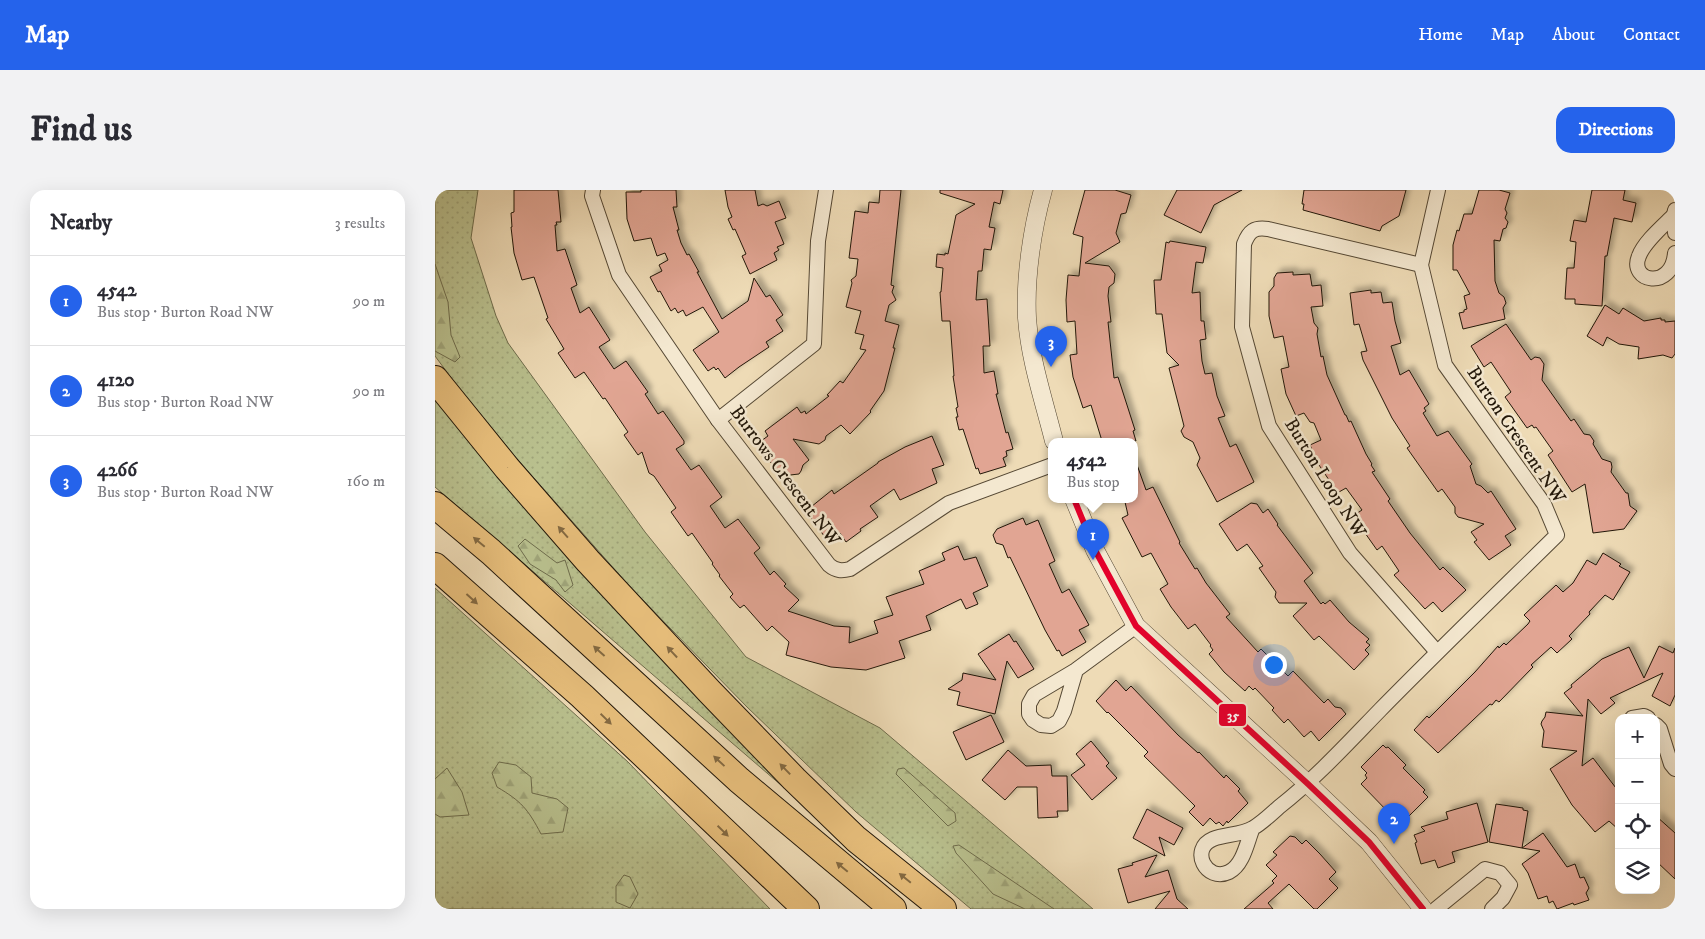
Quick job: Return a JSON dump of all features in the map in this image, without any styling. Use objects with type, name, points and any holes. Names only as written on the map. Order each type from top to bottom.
[{"type":"highway","points":[[435,379],[507,468],[588,561],[709,691],[794,779],[856,838],[943,909]]},
{"type":"highway","points":[[435,504],[541,598],[739,780],[893,909]]},
{"type":"highway","points":[[435,566],[582,696],[805,909]]},
{"type":"street","name":"Burrows Crescent NW","points":[[593,190],[592,196],[619,275],[719,420],[829,566],[837,570],[850,569],[949,503],[1048,466]]},
{"type":"street","points":[[719,420],[814,344],[818,241],[826,190]]},
{"type":"street","points":[[1043,190],[1035,220],[1029,268],[1027,318],[1035,366],[1053,438]]},
{"type":"street","name":"Burton Crescent NW","points":[[1252,830],[1308,784],[1437,652],[1557,535],[1544,504],[1445,365],[1421,265],[1438,190]]},
{"type":"street","points":[[1674,212],[1675,233]]},
{"type":"street","points":[[1674,212],[1644,248],[1637,262],[1638,270],[1645,277],[1653,279],[1661,277],[1669,271],[1675,258],[1675,253]]},
{"type":"street","name":"Burton Loop NW","points":[[1421,265],[1268,229],[1259,228],[1251,230],[1244,244],[1243,328],[1269,426],[1350,553],[1437,652]]},
{"type":"street","points":[[1076,503],[1095,550],[1136,626],[1369,842],[1423,909]]},
{"type":"street","points":[[1076,670],[1136,626]]},
{"type":"street","points":[[1660,730],[1673,767]]},
{"type":"street","points":[[1660,763],[1673,767]]},
{"type":"street","points":[[1436,909],[1485,869],[1500,873],[1509,884],[1503,898],[1491,909]]},
{"type":"green space","points":[[435,190],[478,190],[471,238],[496,316],[508,343],[645,532],[746,657],[880,728],[1093,909],[971,909],[856,812],[747,707],[632,589],[518,460],[435,356]]},
{"type":"green space","points":[[435,264],[448,302],[451,335],[460,357],[455,362],[435,351]]},
{"type":"green space","points":[[435,392],[789,792],[435,487]]},
{"type":"green space","points":[[525,539],[557,563],[565,560],[573,585],[565,592],[556,580],[530,564],[518,546]]},
{"type":"green space","points":[[435,588],[628,762],[770,909],[435,909]]},
{"type":"green space","points":[[499,762],[516,765],[531,777],[532,793],[557,799],[568,808],[563,832],[541,834],[523,806],[497,787],[492,773]]},
{"type":"green space","points":[[447,768],[462,792],[469,815],[440,817],[435,814],[435,779]]},
{"type":"green space","points":[[904,768],[955,813],[956,821],[948,826],[896,774],[898,769]]},
{"type":"green space","points":[[959,845],[1054,909],[1025,909],[993,894],[956,853],[953,846]]},
{"type":"green space","points":[[624,875],[630,877],[638,894],[630,908],[616,902],[616,886]]},
{"type":"building","points":[[514,190],[558,190],[561,222],[556,222],[557,225],[555,225],[557,251],[565,249],[577,285],[571,288],[580,313],[589,307],[610,340],[599,347],[614,369],[626,361],[648,392],[645,394],[658,414],[663,411],[684,441],[684,444],[676,449],[691,470],[699,465],[722,497],[710,506],[725,528],[738,519],[760,548],[754,553],[770,575],[774,571],[786,584],[784,586],[799,600],[788,611],[834,626],[850,627],[849,643],[878,633],[874,621],[893,615],[886,597],[924,584],[919,571],[945,560],[942,553],[958,546],[964,560],[976,557],[988,586],[973,593],[978,604],[966,609],[961,599],[926,616],[931,630],[899,641],[905,658],[866,670],[831,667],[786,655],[789,642],[772,626],[767,631],[744,605],[740,608],[730,597],[733,594],[719,576],[713,563],[692,533],[688,536],[671,512],[676,508],[654,476],[649,473],[642,452],[638,455],[624,435],[628,432],[605,398],[603,399],[584,372],[575,378],[558,353],[564,349],[546,319],[548,318],[534,277],[522,280],[514,253],[511,213],[514,212]]},
{"type":"building","points":[[641,190],[676,190],[677,207],[673,207],[681,243],[699,272],[697,272],[722,319],[748,301],[754,278],[766,297],[770,295],[783,315],[776,320],[783,331],[766,342],[769,347],[725,378],[718,368],[716,370],[714,367],[708,371],[693,350],[719,332],[703,307],[686,316],[683,310],[678,313],[675,308],[671,311],[650,277],[662,271],[659,265],[668,260],[665,253],[657,256],[651,238],[634,241],[627,219],[626,192],[641,192]]},
{"type":"building","points":[[725,190],[755,190],[758,206],[763,204],[767,206],[779,201],[786,218],[775,222],[784,244],[777,247],[779,250],[774,253],[777,260],[750,274],[742,256],[746,254],[735,229],[733,230],[728,219],[732,217]]},
{"type":"building","points":[[880,190],[901,190],[891,285],[894,286],[892,292],[896,300],[889,305],[885,321],[899,325],[884,391],[871,412],[850,434],[841,425],[819,444],[793,439],[809,460],[803,465],[799,474],[790,475],[785,479],[767,458],[769,457],[765,452],[767,449],[761,441],[768,436],[765,431],[797,407],[801,413],[805,411],[806,414],[829,396],[827,395],[840,381],[843,383],[866,350],[860,349],[864,335],[855,333],[861,311],[846,307],[852,283],[851,280],[856,276],[858,259],[849,258],[855,211],[868,213],[869,202],[879,203]]},
{"type":"building","points":[[940,190],[1003,190],[1000,204],[994,202],[989,227],[995,228],[991,250],[984,249],[982,271],[978,271],[976,300],[987,299],[990,346],[983,346],[984,373],[994,371],[998,394],[996,394],[1006,433],[1008,432],[1013,449],[1006,451],[1007,456],[1003,458],[1006,466],[980,474],[978,468],[976,469],[963,429],[959,430],[956,417],[958,417],[956,408],[958,407],[953,376],[950,321],[942,321],[940,292],[943,268],[936,267],[937,254],[948,254],[956,215],[975,204],[940,193]]},
{"type":"building","points":[[1085,190],[1115,190],[1131,195],[1126,213],[1121,214],[1116,233],[1120,242],[1085,263],[1109,266],[1115,274],[1114,283],[1109,287],[1108,296],[1111,322],[1108,322],[1114,378],[1118,377],[1135,430],[1133,431],[1135,438],[1101,438],[1091,405],[1083,408],[1073,377],[1070,355],[1077,354],[1075,321],[1067,322],[1066,300],[1068,275],[1079,276],[1083,237],[1073,234]]},
{"type":"building","points":[[1177,190],[1242,190],[1214,205],[1201,233],[1164,215]]},
{"type":"building","points":[[1304,190],[1406,190],[1399,216],[1382,226],[1380,231],[1303,210]]},
{"type":"building","points":[[1479,190],[1499,190],[1510,193],[1505,209],[1507,213],[1505,218],[1508,222],[1506,228],[1503,229],[1500,241],[1494,240],[1495,281],[1499,293],[1504,297],[1506,303],[1503,308],[1505,319],[1463,329],[1459,313],[1467,309],[1464,296],[1470,294],[1457,270],[1453,270],[1453,245],[1464,214],[1472,214]]},
{"type":"building","points":[[1592,190],[1625,190],[1623,200],[1636,203],[1632,222],[1614,218],[1607,256],[1605,256],[1602,306],[1575,304],[1575,299],[1565,299],[1567,268],[1574,268],[1576,242],[1570,241],[1574,220],[1586,222]]},
{"type":"building","points":[[1170,241],[1206,247],[1203,263],[1196,262],[1192,293],[1200,292],[1201,321],[1204,321],[1206,339],[1200,340],[1202,361],[1205,374],[1212,373],[1217,396],[1225,416],[1218,418],[1230,447],[1236,444],[1254,482],[1217,502],[1197,465],[1200,458],[1193,442],[1184,437],[1181,431],[1184,426],[1169,368],[1179,365],[1167,353],[1162,314],[1156,314],[1154,280],[1161,280],[1166,242],[1169,243]]},
{"type":"building","points":[[1293,272],[1293,275],[1310,274],[1312,286],[1321,285],[1323,306],[1311,307],[1314,323],[1318,328],[1317,334],[1321,357],[1323,356],[1327,375],[1345,415],[1349,422],[1351,421],[1372,464],[1375,471],[1372,472],[1390,499],[1388,501],[1410,533],[1440,570],[1443,567],[1466,590],[1442,612],[1433,602],[1425,609],[1394,575],[1399,571],[1382,546],[1377,550],[1353,516],[1362,510],[1346,488],[1339,492],[1335,489],[1317,462],[1310,445],[1321,440],[1314,423],[1310,422],[1304,413],[1296,416],[1286,394],[1281,369],[1289,367],[1283,336],[1274,338],[1269,316],[1269,292],[1274,286],[1274,278],[1277,273]]},
{"type":"building","points":[[1371,290],[1371,293],[1381,292],[1383,303],[1392,302],[1401,343],[1391,346],[1400,375],[1409,370],[1429,404],[1424,408],[1426,411],[1423,413],[1437,436],[1448,431],[1472,464],[1470,466],[1476,484],[1488,493],[1491,491],[1516,529],[1505,536],[1511,545],[1489,560],[1474,542],[1477,540],[1471,532],[1484,524],[1458,517],[1455,513],[1455,507],[1442,489],[1438,492],[1407,448],[1410,446],[1392,418],[1363,360],[1361,352],[1367,351],[1359,324],[1354,325],[1350,293]]},
{"type":"building","points":[[1605,305],[1619,314],[1623,308],[1644,321],[1661,318],[1665,322],[1675,321],[1675,354],[1672,358],[1663,355],[1638,359],[1639,347],[1619,344],[1607,337],[1603,346],[1587,336]]},
{"type":"building","points":[[1506,324],[1531,360],[1535,357],[1540,358],[1544,364],[1542,380],[1571,421],[1574,419],[1584,434],[1590,435],[1602,459],[1611,462],[1611,472],[1626,493],[1628,493],[1630,506],[1637,511],[1624,529],[1593,533],[1585,484],[1572,492],[1548,455],[1553,451],[1536,427],[1534,428],[1532,425],[1527,428],[1505,397],[1511,392],[1491,362],[1484,367],[1471,346]]},
{"type":"building","points":[[932,436],[944,465],[932,469],[937,483],[900,500],[894,489],[870,506],[878,517],[860,529],[861,531],[846,542],[840,533],[827,540],[806,511],[832,490],[834,494],[878,462],[905,447]]},
{"type":"building","points":[[1138,468],[1146,490],[1153,487],[1179,543],[1195,569],[1197,568],[1230,614],[1226,617],[1258,652],[1261,649],[1288,676],[1293,671],[1324,703],[1328,699],[1335,707],[1341,708],[1346,714],[1319,741],[1311,731],[1304,737],[1288,719],[1284,723],[1272,710],[1274,708],[1255,688],[1253,690],[1249,686],[1245,691],[1224,672],[1209,654],[1213,650],[1211,645],[1195,624],[1188,629],[1171,607],[1160,589],[1168,584],[1151,553],[1142,557],[1122,518],[1128,515],[1125,503],[1138,503]]},
{"type":"building","points":[[1251,503],[1257,504],[1263,513],[1268,509],[1277,525],[1313,573],[1304,581],[1321,604],[1323,602],[1325,604],[1330,600],[1349,622],[1369,639],[1366,642],[1370,645],[1365,650],[1369,654],[1354,670],[1319,636],[1314,640],[1293,616],[1307,603],[1279,603],[1275,597],[1276,592],[1259,568],[1263,566],[1247,544],[1237,551],[1219,524]]},
{"type":"building","points":[[1023,518],[1026,525],[1038,520],[1055,561],[1049,564],[1062,593],[1069,589],[1089,625],[1079,630],[1086,642],[1062,656],[1045,630],[1010,557],[1008,558],[1003,545],[996,543],[993,535],[997,529]]},
{"type":"building","points":[[1603,553],[1630,572],[1613,600],[1605,595],[1569,636],[1572,639],[1557,653],[1551,647],[1531,665],[1533,667],[1499,702],[1496,700],[1492,705],[1490,704],[1438,753],[1414,730],[1427,716],[1429,718],[1475,672],[1498,646],[1499,648],[1504,643],[1506,645],[1528,624],[1530,621],[1524,615],[1556,585],[1563,592],[1573,583],[1587,560],[1596,565]]},
{"type":"building","points":[[1009,634],[1014,642],[1016,641],[1034,669],[1018,678],[1007,661],[995,714],[957,705],[960,692],[948,689],[962,680],[963,673],[996,680],[978,654]]},
{"type":"building","points":[[1659,646],[1673,653],[1675,648],[1675,695],[1670,706],[1652,696],[1663,673],[1610,698],[1615,703],[1601,714],[1588,699],[1582,766],[1593,758],[1615,787],[1615,826],[1609,821],[1595,832],[1572,805],[1550,769],[1577,751],[1542,747],[1544,731],[1541,724],[1546,712],[1583,716],[1564,693],[1602,659],[1629,647],[1644,678]]},
{"type":"building","points":[[1116,680],[1126,691],[1131,686],[1178,735],[1199,752],[1224,778],[1226,775],[1240,789],[1238,791],[1248,803],[1228,823],[1227,821],[1223,826],[1219,822],[1216,824],[1210,818],[1203,826],[1189,812],[1195,806],[1144,756],[1148,752],[1096,701]]},
{"type":"building","points":[[991,715],[1004,742],[966,760],[953,732]]},
{"type":"building","points":[[1091,741],[1109,763],[1106,766],[1117,778],[1092,800],[1071,775],[1085,765],[1076,754]]},
{"type":"building","points":[[1383,745],[1386,748],[1388,747],[1406,765],[1403,768],[1425,790],[1423,792],[1428,797],[1409,816],[1400,806],[1391,815],[1361,784],[1367,778],[1365,775],[1367,773],[1361,767]]},
{"type":"building","points":[[1008,750],[1026,766],[1051,765],[1052,776],[1067,776],[1068,811],[1057,811],[1058,817],[1038,818],[1037,787],[1017,787],[1005,800],[982,780]]},
{"type":"building","points":[[1477,803],[1488,842],[1452,852],[1455,862],[1438,868],[1435,860],[1421,864],[1414,835],[1425,831],[1421,827],[1448,819],[1446,812]]},
{"type":"building","points":[[1496,804],[1523,808],[1523,810],[1528,811],[1522,848],[1489,842]]},
{"type":"building","points":[[1147,809],[1183,828],[1174,845],[1159,837],[1165,856],[1133,838]]},
{"type":"building","points":[[1660,820],[1675,833],[1675,879],[1660,865]]},
{"type":"building","points":[[1543,833],[1567,867],[1575,864],[1580,878],[1584,877],[1589,888],[1586,893],[1589,900],[1557,909],[1553,901],[1549,903],[1547,896],[1538,899],[1528,873],[1522,864],[1540,851],[1522,848]]},
{"type":"building","points":[[1290,836],[1295,837],[1302,844],[1306,840],[1320,854],[1336,872],[1329,879],[1338,888],[1317,909],[1314,909],[1289,884],[1268,903],[1273,909],[1244,909],[1274,883],[1272,881],[1277,876],[1266,865],[1277,855],[1273,852]]},
{"type":"building","points":[[1157,855],[1145,877],[1168,870],[1177,899],[1188,909],[1155,909],[1170,891],[1128,903],[1118,869]]},
{"type":"transit line","name":"35","points":[[1076,503],[1095,550],[1136,626],[1369,842],[1423,909]]},
{"type":"place","name":"4266","points":[[1051,367]]},
{"type":"place","name":"4542","points":[[1093,560]]},
{"type":"place","name":"4120","points":[[1394,844]]}]
